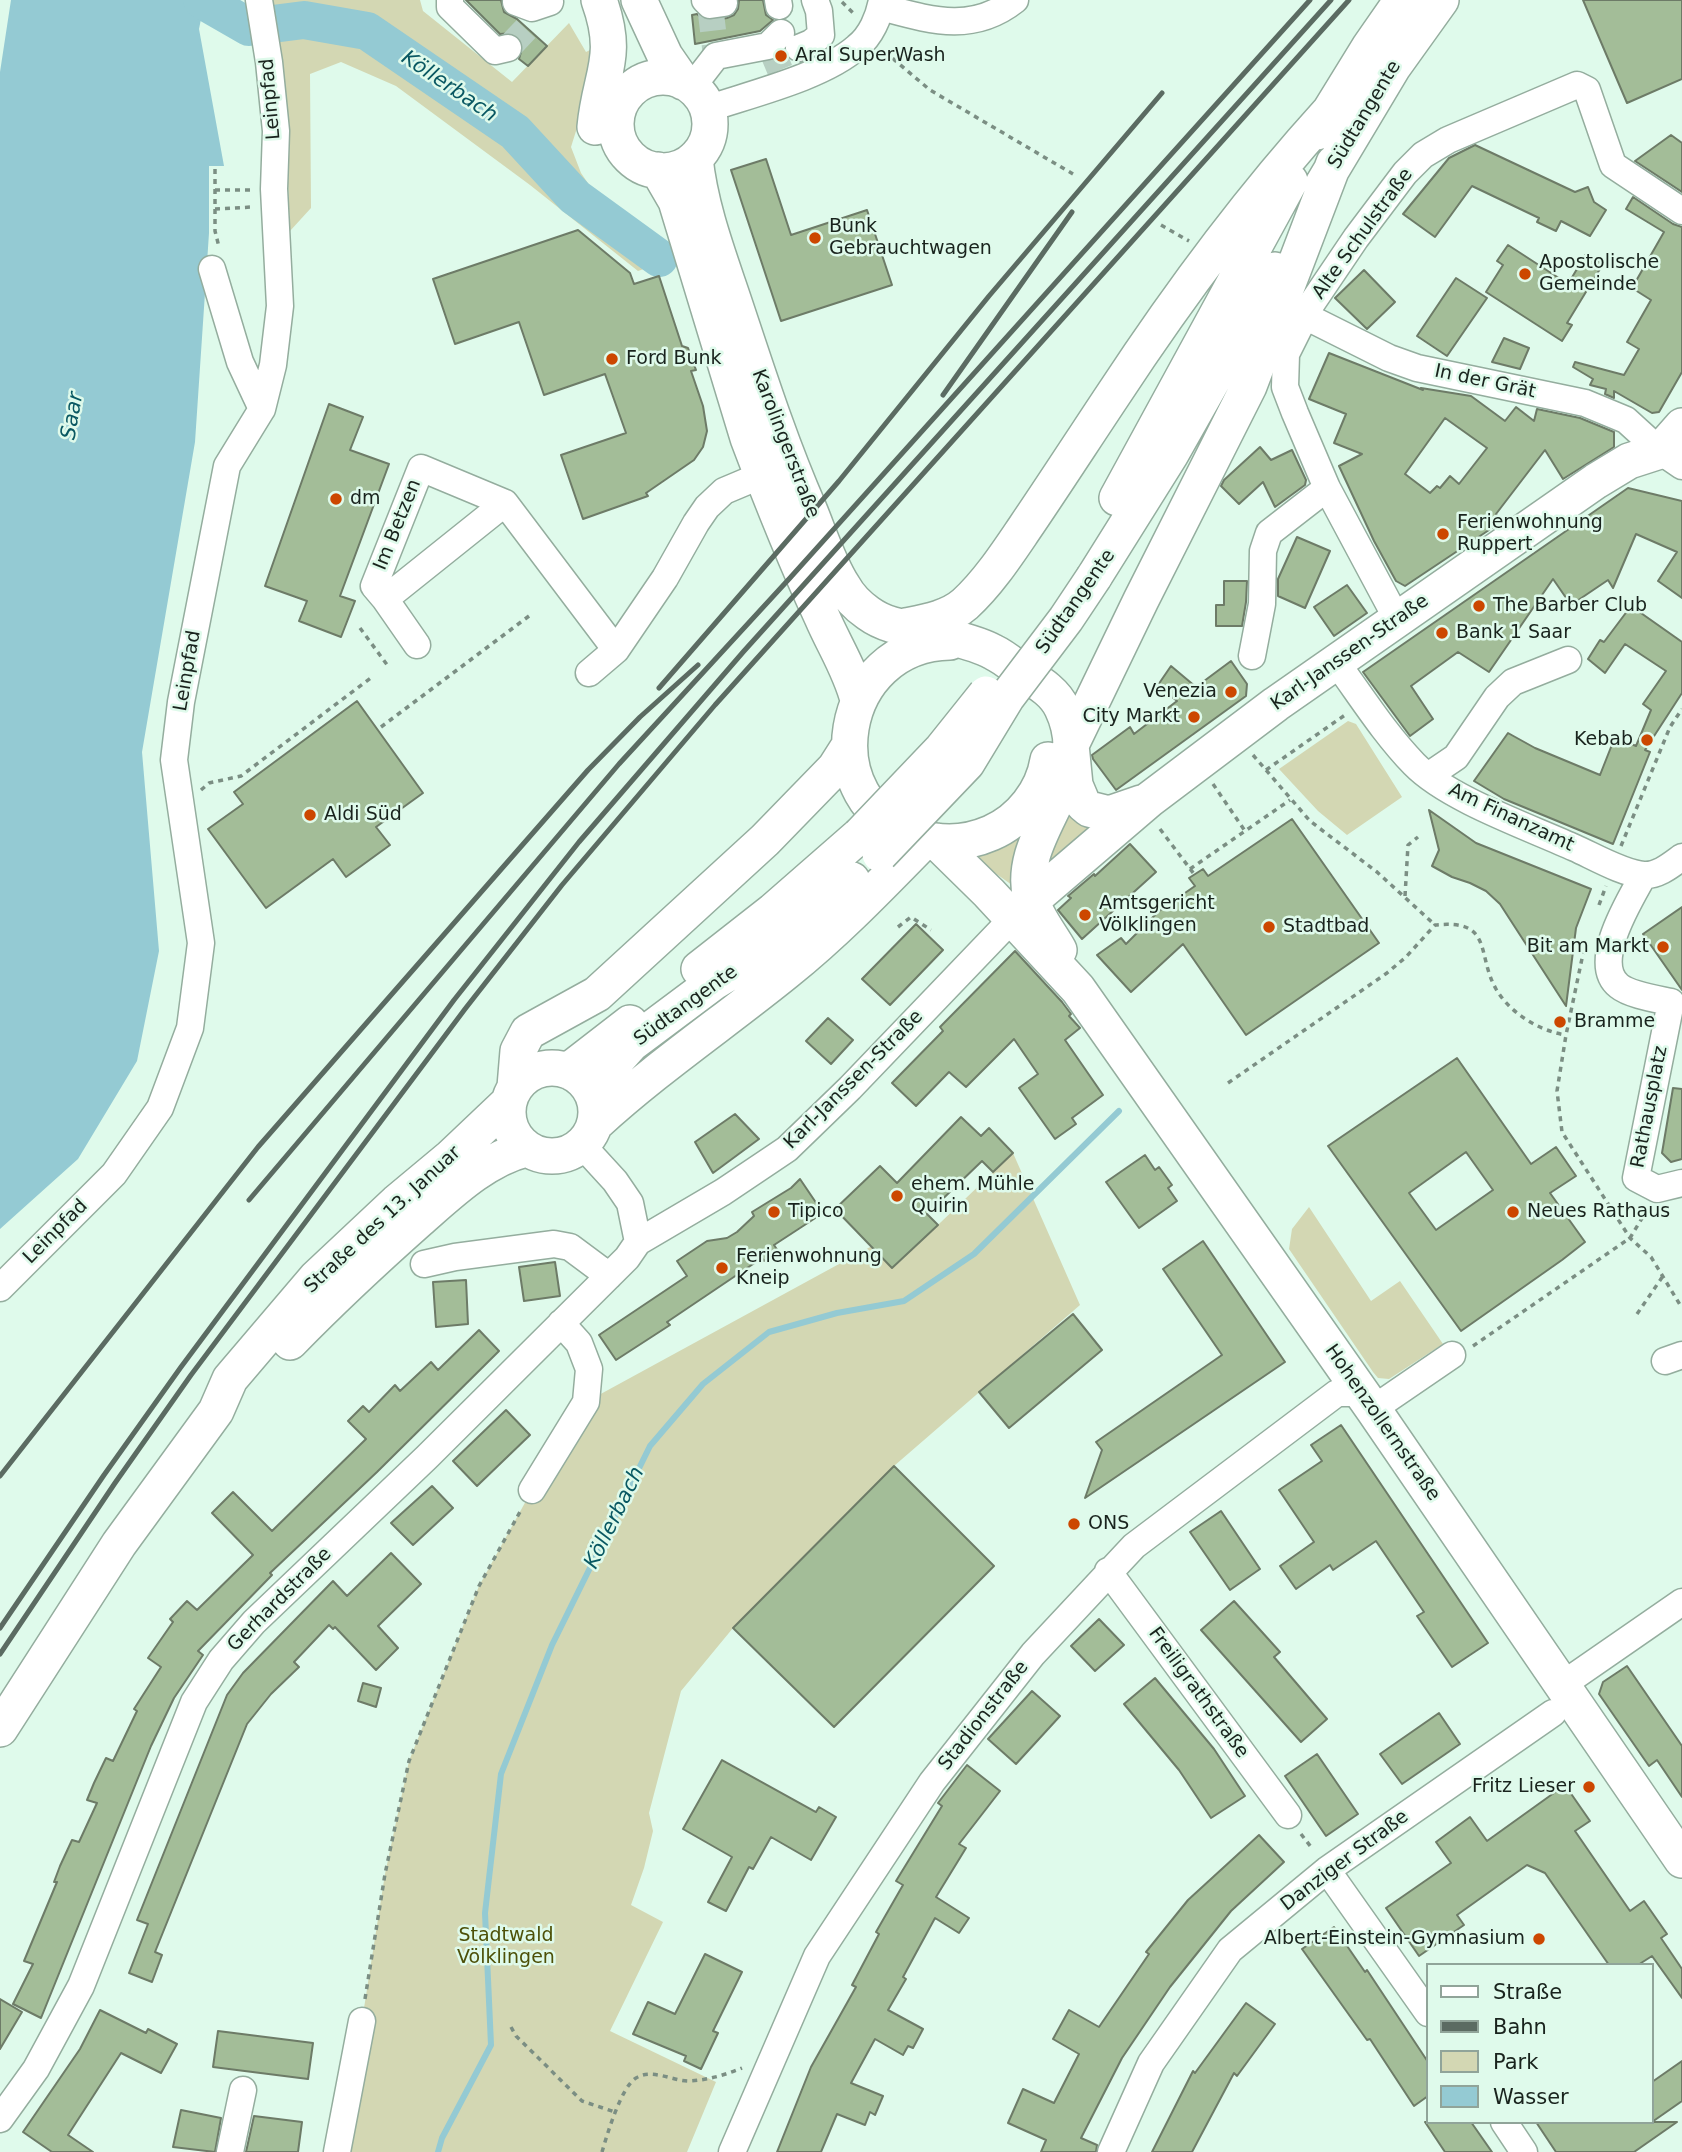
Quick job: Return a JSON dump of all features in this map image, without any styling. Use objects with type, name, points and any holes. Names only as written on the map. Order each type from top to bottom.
[{"type":"main road","points":[[599,0],[608,26],[610,55],[595,125],[597,145],[612,167],[645,194],[664,216],[670,229],[689,242]]},
{"type":"main road","points":[[610,0],[630,39],[629,92]]},
{"type":"main road","points":[[639,0],[665,56],[694,93],[709,120],[708,136],[695,158],[680,167],[649,169],[635,162],[620,144],[616,128],[617,112],[629,92],[641,82],[656,78],[673,78],[694,93]]},
{"type":"main road","name":"Südtangente","points":[[568,1070],[774,911],[870,844],[967,763],[1007,697],[1066,620],[1084,571],[1137,464],[1329,112],[1402,0]]},
{"type":"main road","name":"Südtangente","points":[[1084,571],[1171,454],[1335,163],[1393,67],[1441,0]]},
{"type":"main road","points":[[899,628],[950,614],[965,604],[1003,559],[1181,296],[1277,169],[1329,112]]},
{"type":"main road","name":"Karolingerstraße","points":[[695,158],[709,228],[754,364],[790,465],[842,585],[855,603],[884,624],[936,634],[994,652],[1055,697],[1062,707],[1072,745],[1065,783],[1029,865],[1021,910]]},
{"type":"main road","points":[[1146,802],[1118,813],[1088,810],[1075,785],[1072,745],[1141,600],[1250,386],[1335,163]]},
{"type":"main road","name":"Karolingerstraße","points":[[659,170],[676,201],[748,438],[821,617],[854,683],[858,700]]},
{"type":"main road","name":"Karl-Janssen-Straße","points":[[1021,910],[1146,802],[1336,662],[1609,473],[1629,461],[1675,448]]},
{"type":"main road","name":"Karolingerstraße","points":[[973,645],[939,643],[903,654],[875,675],[858,700],[850,724],[849,746],[856,778],[868,801],[892,824],[931,840],[967,841],[996,831],[1024,809],[1043,779],[1050,751],[1048,722],[1040,698],[1020,670]]},
{"type":"main road","points":[[849,746],[835,768],[765,840],[597,994],[528,1031],[517,1051],[508,1113],[512,1131],[526,1149],[551,1157],[571,1152],[591,1125],[789,970],[931,840],[989,893],[1006,898],[1021,910]]},
{"type":"main road","name":"Südtangente","points":[[591,1125],[602,1081],[631,1044],[714,982],[778,943],[870,844]]},
{"type":"main road","name":"Hohenzollernstraße","points":[[1021,910],[1066,960],[1078,989],[1372,1408],[1558,1699],[1682,1860]]},
{"type":"main road","points":[[512,1095],[526,1075],[553,1068],[568,1070],[583,1080],[593,1095],[591,1125]]},
{"type":"main road","name":"Straße des 13. Januar","points":[[216,1411],[230,1379],[316,1278],[397,1202],[452,1157],[512,1095]]},
{"type":"main road","name":"Straße des 13. Januar","points":[[0,1729],[119,1544],[216,1411],[244,1390],[335,1296],[450,1193],[502,1157],[526,1149]]},
{"type":"street","points":[[450,0],[450,7],[495,51],[508,48]]},
{"type":"street","points":[[716,55],[790,41],[811,43],[821,34],[819,10],[815,0]]},
{"type":"street","points":[[694,93],[797,79],[839,59],[857,48],[867,37],[882,3],[956,23],[999,13],[1015,0]]},
{"type":"street","points":[[516,2],[532,8],[550,1]]},
{"type":"street","points":[[527,28],[550,1]]},
{"type":"street","name":"Leinpfad","points":[[0,1288],[114,1174],[160,1108],[190,1028],[201,943],[174,760],[181,702],[227,466],[262,409],[273,365],[280,306],[274,189],[276,131],[260,2]]},
{"type":"street","points":[[694,93],[716,55]]},
{"type":"street","points":[[716,55],[730,66],[763,63]]},
{"type":"street","name":"Alte Schulstraße","points":[[1397,619],[1327,488],[1284,387],[1286,354],[1304,316],[1356,238],[1405,173],[1423,155],[1448,140],[1577,85],[1587,90],[1613,165],[1682,211]]},
{"type":"street","points":[[212,269],[240,362],[262,409]]},
{"type":"street","name":"In der Grät","points":[[1304,316],[1389,358],[1417,368],[1585,402],[1626,420],[1675,448]]},
{"type":"street","name":"Im Betzen","points":[[421,468],[505,503],[384,599],[374,586],[421,468]]},
{"type":"street","points":[[589,673],[616,650],[665,579],[707,507],[724,491],[762,475]]},
{"type":"street","points":[[1252,656],[1262,604],[1263,551],[1269,533],[1327,488]]},
{"type":"street","points":[[505,503],[616,650]]},
{"type":"street","points":[[384,599],[418,645]]},
{"type":"street","points":[[1428,776],[1456,757],[1497,697],[1513,682],[1568,660]]},
{"type":"street","name":"Am Finanzamt","points":[[1336,662],[1414,765],[1428,776],[1467,800],[1614,865],[1664,867]]},
{"type":"street","name":"Rathausplatz","points":[[1658,1183],[1671,1002],[1643,996],[1618,986],[1610,972],[1607,955],[1619,922],[1664,867]]},
{"type":"street","name":"Karl-Janssen-Straße","points":[[679,1219],[787,1149],[1021,910]]},
{"type":"street","points":[[591,1125],[615,1181],[630,1203],[638,1242]]},
{"type":"street","name":"Gerhardstraße","points":[[0,2119],[36,2069],[81,1986],[194,1702],[221,1660],[254,1622],[427,1457],[627,1258],[638,1242],[679,1219]]},
{"type":"street","points":[[424,1264],[455,1257],[554,1244],[570,1247],[609,1276]]},
{"type":"street","points":[[532,1490],[586,1402],[589,1370],[579,1343],[561,1323]]},
{"type":"street","points":[[1372,1408],[1452,1355]]},
{"type":"street","name":"Stadionstraße","points":[[732,2152],[817,1956],[932,1782],[1033,1654],[1108,1571],[1164,1521],[1337,1393],[1372,1408]]},
{"type":"street","name":"Freiligrathstraße","points":[[1108,1571],[1287,1815]]},
{"type":"street","name":"Danziger Straße","points":[[1111,2152],[1151,2063],[1230,1950],[1327,1871],[1558,1699],[1682,1602]]},
{"type":"street","points":[[1327,1871],[1426,2010]]},
{"type":"street","points":[[337,2152],[362,2021]]},
{"type":"street","points":[[230,2152],[243,2090]]},
{"type":"street","points":[[1505,2124],[1524,2152]]},
{"type":"path","points":[[841,0],[854,14],[867,37],[930,90],[1073,174]]},
{"type":"path","points":[[215,190],[245,190]]},
{"type":"path","points":[[215,209],[246,207]]},
{"type":"path","points":[[1161,225],[1190,242]]},
{"type":"path","points":[[380,727],[533,613]]},
{"type":"path","points":[[360,628],[388,666]]},
{"type":"path","points":[[182,808],[209,782],[241,776],[372,677]]},
{"type":"path","points":[[1266,770],[1364,702]]},
{"type":"path","points":[[1237,734],[1310,821],[1377,872],[1435,925],[1462,924],[1472,930],[1486,955],[1494,986],[1502,998],[1532,1023],[1549,1032],[1566,1035],[1557,1091],[1562,1132],[1630,1238],[1651,1257],[1682,1308]]},
{"type":"path","points":[[1199,762],[1245,831]]},
{"type":"path","points":[[1190,869],[1290,800]]},
{"type":"path","points":[[1146,802],[1194,874]]},
{"type":"path","points":[[1405,897],[1408,845],[1418,837]]},
{"type":"path","points":[[898,927],[911,917],[932,930]]},
{"type":"path","points":[[1228,1083],[1387,973],[1406,957],[1435,925]]},
{"type":"path","points":[[1452,1355],[1468,1349],[1630,1238],[1648,1209],[1658,1183]]},
{"type":"path","points":[[1637,1314],[1663,1276]]},
{"type":"path","points":[[362,2021],[385,1874],[409,1761],[479,1586],[532,1490]]},
{"type":"path","points":[[512,2029],[582,2101],[615,2112]]},
{"type":"path","points":[[602,2152],[615,2112],[633,2079],[647,2073],[687,2081],[720,2077],[744,2067]]},
{"type":"green space","points":[[272,0],[420,0],[423,11],[512,82],[569,23],[586,52],[594,48],[587,96],[571,147],[581,173],[596,195],[653,237],[661,263],[638,271],[530,185],[396,86],[341,62],[310,74],[311,208],[290,231],[290,130]]},
{"type":"green space","points":[[1348,721],[1356,724],[1402,797],[1347,835],[1318,811],[1279,769]]},
{"type":"green space","points":[[1066,805],[1100,828],[1050,862],[1045,861]]},
{"type":"green space","points":[[1022,828],[1015,883],[1012,885],[971,856]]},
{"type":"green space","name":"Stadtwald Völklingen","points":[[1013,1153],[1080,1305],[894,1466],[733,1628],[681,1691],[649,1813],[653,1831],[631,1905],[663,1922],[610,2031],[716,2082],[687,2152],[350,2152],[370,2049],[362,2021],[385,1874],[409,1761],[479,1586],[532,1490],[586,1402],[872,1246],[893,1268]]},
{"type":"green space","points":[[1309,1207],[1371,1301],[1400,1281],[1443,1344],[1389,1379],[1378,1378],[1289,1249],[1292,1229]]},
{"type":"water","name":"Saar","points":[[11,0],[220,0],[221,10],[201,19],[199,29],[224,166],[209,166],[209,233],[195,442],[142,752],[159,951],[137,1061],[78,1159],[0,1229],[0,72]]},
{"type":"building","points":[[466,0],[501,0],[504,12],[517,19],[547,46],[528,66],[519,59],[523,45],[519,37],[512,33],[500,34]]},
{"type":"building","points":[[739,0],[763,0],[766,15],[773,20],[760,31],[695,44],[692,15],[697,14],[704,20],[712,21],[727,18],[734,15],[738,9]]},
{"type":"building","points":[[1583,0],[1682,0],[1682,79],[1627,103]]},
{"type":"building","points":[[1671,135],[1682,143],[1682,192],[1635,161]]},
{"type":"building","points":[[1475,145],[1575,192],[1588,187],[1594,202],[1606,210],[1590,236],[1561,221],[1556,231],[1537,222],[1539,218],[1472,186],[1435,237],[1403,214],[1449,158]]},
{"type":"building","name":"Bunk Gebrauchtwagen","points":[[766,159],[791,235],[867,210],[892,285],[781,321],[731,170]]},
{"type":"building","points":[[1633,197],[1673,224],[1682,227],[1682,372],[1659,412],[1652,413],[1614,391],[1614,398],[1605,394],[1606,389],[1590,385],[1593,379],[1573,367],[1575,362],[1624,375],[1639,349],[1627,342],[1651,300],[1632,288],[1664,232],[1626,209]]},
{"type":"building","name":"Ford Bunk","points":[[578,230],[630,273],[634,284],[659,276],[682,346],[688,348],[696,370],[691,371],[703,406],[707,431],[703,447],[694,460],[646,493],[648,496],[583,519],[561,455],[626,433],[605,374],[544,395],[519,322],[455,344],[433,279]]},
{"type":"building","points":[[1508,245],[1568,284],[1586,254],[1603,264],[1567,323],[1572,325],[1562,341],[1486,292],[1503,265],[1497,261]]},
{"type":"building","points":[[1364,270],[1395,302],[1367,329],[1335,298]]},
{"type":"building","points":[[1456,278],[1487,298],[1447,356],[1417,336]]},
{"type":"building","points":[[1504,338],[1529,348],[1520,369],[1492,362]]},
{"type":"building","points":[[1329,353],[1423,390],[1421,388],[1471,396],[1505,421],[1516,407],[1534,421],[1537,409],[1580,418],[1614,432],[1614,447],[1563,479],[1545,450],[1496,514],[1501,522],[1405,586],[1396,581],[1374,541],[1339,466],[1362,454],[1334,443],[1346,414],[1309,399]],"holes":[[[1445,418],[1487,448],[1459,484],[1450,476],[1440,488],[1437,486],[1430,493],[1405,474]]]},
{"type":"building","name":"dm","points":[[329,404],[363,417],[350,450],[389,464],[340,596],[355,601],[341,637],[299,621],[307,601],[265,586]]},
{"type":"building","points":[[1260,447],[1271,460],[1292,450],[1306,480],[1305,485],[1275,507],[1263,482],[1239,504],[1221,486],[1224,480]]},
{"type":"building","points":[[1628,488],[1682,501],[1682,598],[1658,581],[1677,552],[1636,534],[1613,588],[1608,580],[1571,605],[1553,579],[1489,672],[1458,652],[1411,686],[1433,719],[1410,736],[1363,672]]},
{"type":"building","points":[[1297,537],[1330,551],[1305,608],[1278,596],[1278,579]]},
{"type":"building","points":[[1224,581],[1247,581],[1242,626],[1216,626],[1216,605],[1224,605]]},
{"type":"building","points":[[1347,585],[1367,613],[1334,636],[1314,607]]},
{"type":"building","points":[[1631,606],[1682,642],[1682,693],[1645,750],[1650,752],[1613,844],[1504,799],[1474,781],[1508,733],[1535,748],[1600,775],[1615,737],[1636,746],[1651,710],[1643,704],[1666,671],[1625,644],[1605,673],[1588,659],[1600,640],[1604,642]]},
{"type":"building","points":[[1231,661],[1247,684],[1246,696],[1116,790],[1092,755],[1130,727],[1134,734],[1177,701],[1158,685],[1171,666],[1196,687]]},
{"type":"building","name":"Aldi Süd","points":[[357,701],[423,793],[376,827],[390,845],[346,877],[333,859],[266,908],[208,829],[243,804],[234,792]]},
{"type":"building","points":[[1429,810],[1476,843],[1591,889],[1576,928],[1566,1006],[1500,904],[1486,891],[1432,866],[1439,850]]},
{"type":"building","name":"Stadtbad","points":[[1292,819],[1379,943],[1246,1035],[1183,944],[1131,992],[1097,955],[1121,938],[1126,944],[1159,911],[1195,886],[1189,878],[1203,869],[1208,876]]},
{"type":"building","points":[[1130,844],[1156,872],[1082,939],[1058,910],[1071,898],[1068,896]]},
{"type":"building","name":"Bit am Markt","points":[[1682,907],[1682,990],[1643,934]]},
{"type":"building","points":[[916,924],[943,950],[890,1005],[862,979]]},
{"type":"building","points":[[1015,951],[1062,1002],[1071,1014],[1069,1016],[1080,1028],[1065,1040],[1103,1095],[1072,1118],[1076,1124],[1055,1139],[1019,1088],[1038,1074],[1014,1039],[966,1087],[949,1072],[916,1106],[892,1083],[943,1031],[940,1027]]},
{"type":"building","points":[[828,1018],[853,1040],[831,1064],[806,1041]]},
{"type":"building","name":"Neues Rathaus","points":[[1457,1058],[1531,1164],[1556,1147],[1576,1176],[1550,1193],[1585,1242],[1461,1331],[1328,1146]],"holes":[[[1466,1152],[1493,1190],[1436,1230],[1409,1193]]]},
{"type":"building","points":[[1673,1088],[1682,1089],[1682,1159],[1671,1162],[1662,1153]]},
{"type":"building","points":[[735,1114],[759,1139],[713,1173],[695,1142]]},
{"type":"building","name":"ehem. Mühle Quirin","points":[[961,1117],[981,1136],[989,1128],[1013,1153],[993,1172],[982,1161],[927,1214],[938,1225],[892,1268],[835,1209],[880,1166],[897,1183]]},
{"type":"building","points":[[1145,1155],[1155,1170],[1159,1167],[1172,1185],[1168,1188],[1177,1201],[1139,1228],[1106,1182]]},
{"type":"building","points":[[800,1179],[823,1213],[774,1245],[778,1251],[764,1261],[762,1258],[667,1322],[670,1325],[616,1360],[599,1335],[687,1276],[677,1261],[707,1241],[727,1238],[737,1232],[754,1216],[752,1212],[791,1188]]},
{"type":"building","points":[[1203,1241],[1285,1362],[1085,1498],[1102,1450],[1096,1442],[1222,1355],[1163,1269]]},
{"type":"building","points":[[555,1262],[560,1296],[524,1301],[519,1267]]},
{"type":"building","points":[[466,1280],[468,1324],[436,1327],[433,1282]]},
{"type":"building","points":[[1073,1314],[1102,1350],[1009,1428],[979,1392]]},
{"type":"building","points":[[479,1330],[499,1351],[270,1573],[272,1575],[198,1651],[203,1655],[174,1698],[151,1746],[41,2018],[13,2004],[33,1964],[24,1961],[57,1882],[54,1882],[60,1866],[72,1840],[79,1842],[97,1803],[87,1800],[94,1783],[106,1758],[113,1761],[137,1711],[134,1709],[161,1667],[148,1658],[173,1622],[170,1619],[187,1601],[197,1610],[253,1555],[212,1513],[233,1492],[272,1531],[366,1439],[348,1421],[363,1406],[369,1412],[395,1385],[400,1391],[431,1362],[438,1370]]},
{"type":"building","points":[[506,1410],[530,1435],[477,1486],[453,1461]]},
{"type":"building","points":[[1341,1425],[1488,1643],[1452,1667],[1417,1616],[1424,1612],[1376,1541],[1333,1570],[1330,1565],[1296,1589],[1280,1566],[1314,1542],[1279,1490],[1322,1461],[1311,1445]]},
{"type":"building","points":[[894,1466],[994,1566],[834,1727],[733,1628]]},
{"type":"building","points":[[432,1486],[453,1508],[413,1545],[391,1523]]},
{"type":"building","points":[[1221,1511],[1260,1569],[1230,1590],[1190,1532]]},
{"type":"building","points":[[391,1553],[421,1584],[378,1626],[398,1648],[376,1670],[335,1627],[333,1629],[329,1625],[294,1662],[299,1667],[271,1694],[247,1724],[155,1952],[162,1955],[152,1982],[129,1973],[148,1924],[137,1920],[227,1695],[243,1673],[333,1581],[347,1596]]},
{"type":"building","points":[[1234,1601],[1280,1652],[1274,1657],[1327,1719],[1301,1742],[1201,1630]]},
{"type":"building","points":[[1099,1619],[1124,1645],[1095,1671],[1071,1646]]},
{"type":"building","points":[[1627,1666],[1682,1746],[1682,1797],[1657,1760],[1649,1766],[1599,1694],[1603,1682]]},
{"type":"building","points":[[1155,1678],[1214,1749],[1245,1796],[1211,1818],[1179,1770],[1124,1704]]},
{"type":"building","points":[[363,1683],[381,1688],[376,1707],[358,1701]]},
{"type":"building","points":[[1032,1691],[1060,1716],[1016,1764],[988,1739]]},
{"type":"building","points":[[1439,1713],[1460,1744],[1402,1784],[1380,1754]]},
{"type":"building","points":[[1317,1754],[1358,1814],[1326,1836],[1285,1776]]},
{"type":"building","points":[[722,1760],[816,1812],[819,1807],[836,1817],[811,1860],[771,1837],[753,1869],[749,1867],[726,1911],[708,1902],[732,1857],[683,1829]]},
{"type":"building","points":[[967,1765],[1000,1791],[959,1844],[966,1848],[936,1897],[969,1918],[959,1933],[935,1918],[888,2010],[923,2029],[913,2048],[908,2046],[903,2055],[875,2039],[851,2083],[883,2096],[875,2115],[870,2112],[865,2125],[837,2114],[821,2152],[777,2152],[811,2067],[856,1987],[852,1985],[879,1934],[876,1932],[903,1885],[896,1881],[942,1806],[938,1803]]},
{"type":"building","name":"Albert-Einstein-Gymnasium","points":[[1565,1785],[1590,1821],[1575,1831],[1630,1911],[1644,1901],[1667,1934],[1661,1938],[1682,1969],[1682,1998],[1652,1956],[1641,1963],[1608,1963],[1545,1873],[1527,1865],[1457,1915],[1464,1925],[1419,1956],[1386,1908],[1451,1863],[1436,1842],[1470,1817],[1487,1841]]},
{"type":"building","points":[[1259,1835],[1284,1862],[1231,1911],[1170,1987],[1122,2058],[1081,2138],[1097,2145],[1096,2152],[1041,2152],[1046,2140],[1008,2123],[1023,2089],[1054,2103],[1079,2054],[1053,2039],[1069,2010],[1099,2027],[1149,1954],[1146,1952],[1188,1900]]},
{"type":"building","points":[[1334,1927],[1365,1972],[1367,1970],[1426,2059],[1426,2097],[1414,2106],[1370,2039],[1367,2040],[1302,1949]]},
{"type":"building","points":[[705,1954],[742,1972],[713,2031],[718,2033],[701,2069],[684,2061],[686,2056],[633,2034],[648,2002],[675,2014]]},
{"type":"building","points":[[0,1999],[22,2012],[0,2049]]},
{"type":"building","points":[[1246,2003],[1275,2024],[1237,2076],[1234,2073],[1192,2152],[1152,2152],[1193,2071],[1195,2073]]},
{"type":"building","points":[[100,2010],[146,2033],[148,2029],[177,2044],[161,2073],[121,2053],[68,2135],[93,2152],[52,2152],[23,2132],[80,2049]]},
{"type":"building","points":[[218,2031],[313,2043],[308,2079],[213,2067]]},
{"type":"building","points":[[1682,2061],[1682,2101],[1654,2121],[1654,2081]]},
{"type":"building","points":[[181,2110],[221,2118],[215,2152],[173,2147]]},
{"type":"building","points":[[254,2116],[302,2122],[298,2152],[246,2152]]},
{"type":"building","points":[[1677,2122],[1634,2152],[1556,2152],[1537,2124],[1654,2124]]},
{"type":"building","points":[[1426,2124],[1472,2124],[1492,2152],[1445,2152]]},
{"type":"waterway","name":"Köllerbach","points":[[202,0],[249,27],[304,20],[367,31],[515,132],[575,197],[659,258]]},
{"type":"waterway","name":"Köllerbach","points":[[438,2152],[442,2138],[491,2045],[485,1913],[501,1774],[552,1645],[650,1446],[703,1384],[769,1332],[837,1313],[904,1301],[974,1254],[1119,1111]]},
{"type":"tunnel","points":[[710,5],[716,56]]},
{"type":"tunnel","points":[[508,48],[527,28]]},
{"type":"tunnel","points":[[763,63],[799,48]]},
{"type":"railway","points":[[249,1200],[619,764],[1310,0]]},
{"type":"railway","points":[[0,1628],[181,1367],[454,1000],[579,842],[744,651],[1331,0]]},
{"type":"railway","points":[[0,1654],[191,1375],[465,1009],[562,885],[715,705],[1349,0]]},
{"type":"railway","points":[[659,688],[839,481],[989,296],[1162,93]]},
{"type":"railway","points":[[943,395],[1072,212]]},
{"type":"railway","points":[[0,1476],[258,1147],[588,770],[640,717],[698,665]]},
{"type":"place","name":"Aral SuperWash","points":[[781,56]]},
{"type":"place","name":"Bunk Gebrauchtwagen","points":[[815,238]]},
{"type":"place","name":"Apostolische Gemeinde","points":[[1525,274]]},
{"type":"place","name":"Ford Bunk","points":[[612,359]]},
{"type":"place","name":"dm","points":[[336,499]]},
{"type":"place","name":"Ferienwohnung Ruppert","points":[[1443,534]]},
{"type":"place","name":"The Barber Club","points":[[1479,606]]},
{"type":"place","name":"Bank 1 Saar","points":[[1442,633]]},
{"type":"place","name":"Venezia","points":[[1231,692]]},
{"type":"place","name":"City Markt","points":[[1194,717]]},
{"type":"place","name":"Kebab","points":[[1647,740]]},
{"type":"place","name":"Aldi Süd","points":[[310,815]]},
{"type":"place","name":"Amtsgericht Völklingen","points":[[1085,915]]},
{"type":"place","name":"Stadtbad","points":[[1269,927]]},
{"type":"place","name":"Bit am Markt","points":[[1663,947]]},
{"type":"place","name":"Bramme","points":[[1560,1022]]},
{"type":"place","name":"ehem. Mühle Quirin","points":[[897,1196]]},
{"type":"place","name":"Tipico","points":[[774,1212]]},
{"type":"place","name":"Neues Rathaus","points":[[1513,1212]]},
{"type":"place","name":"Ferienwohnung Kneip","points":[[722,1268]]},
{"type":"place","name":"ONS","points":[[1074,1524]]},
{"type":"place","name":"Fritz Lieser","points":[[1589,1787]]},
{"type":"place","name":"Albert-Einstein-Gymnasium","points":[[1539,1939]]}]
